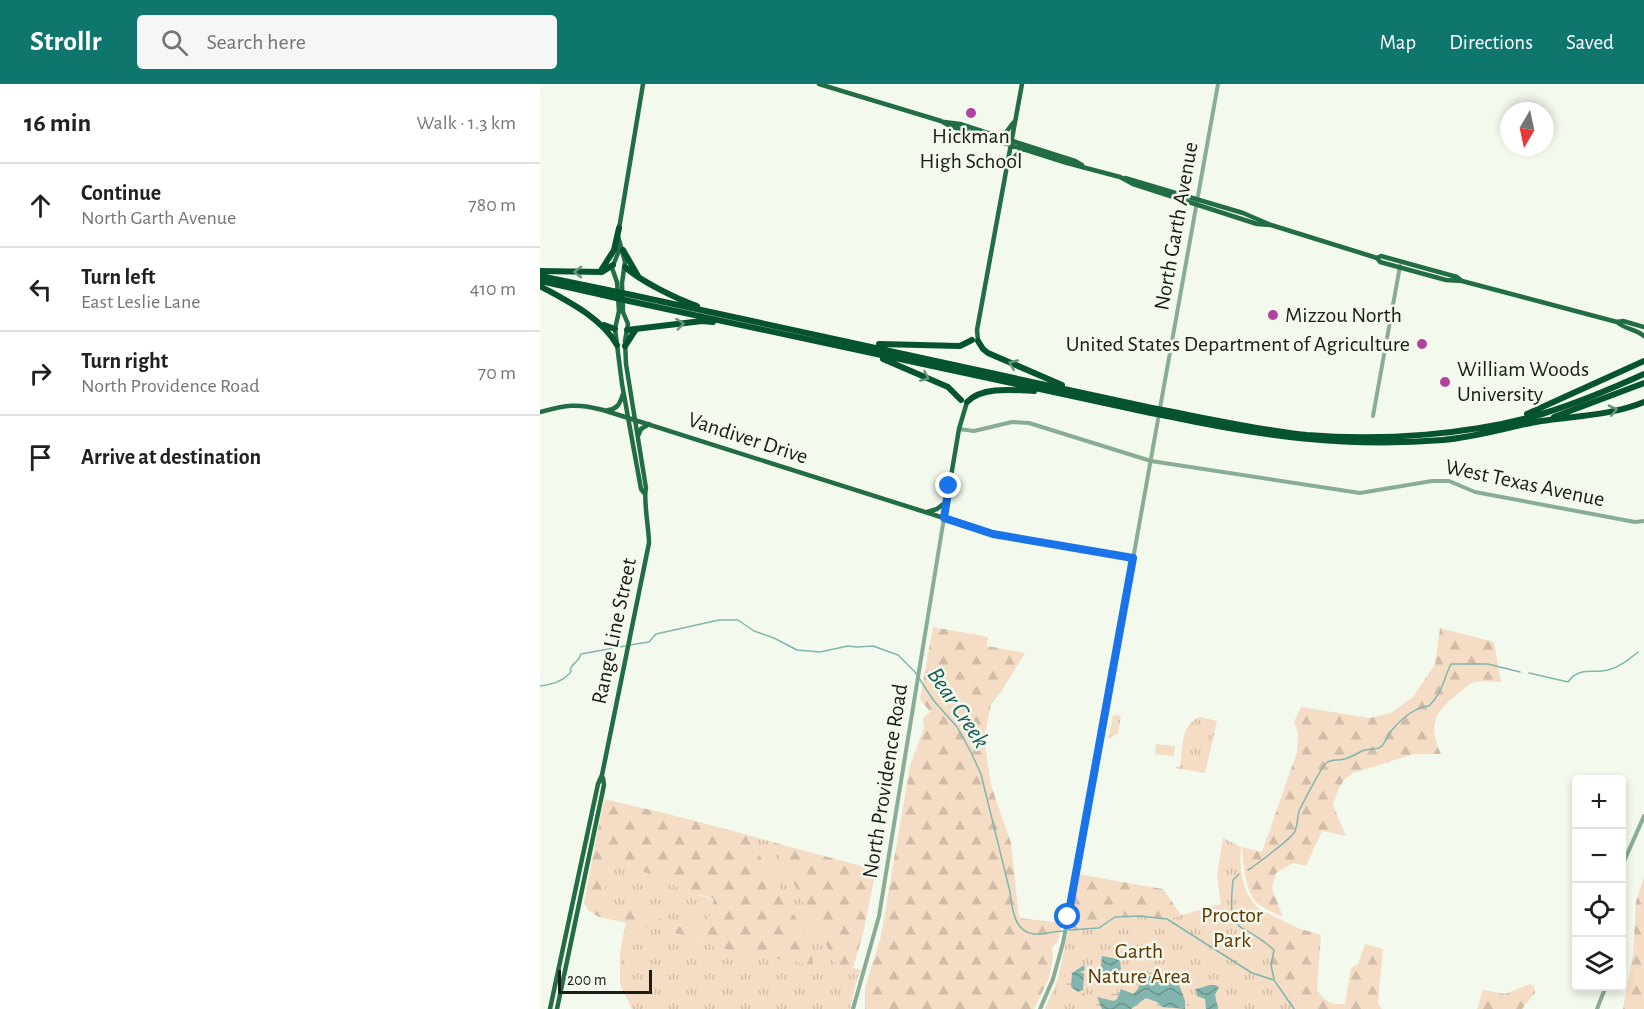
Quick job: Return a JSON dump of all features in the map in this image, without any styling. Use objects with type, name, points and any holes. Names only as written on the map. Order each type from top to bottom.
[{"type":"highway","points":[[600,272],[614,250],[619,228]]},
{"type":"highway","points":[[623,250],[638,277]]},
{"type":"highway","points":[[540,273],[600,272],[613,265]]},
{"type":"highway","points":[[625,267],[638,277],[683,301],[717,313]]},
{"type":"highway","points":[[540,273],[603,292]]},
{"type":"highway","points":[[540,281],[631,298],[863,352],[1065,394],[1273,436],[1308,440],[1367,443],[1445,440],[1593,414],[1644,402]]},
{"type":"highway","points":[[540,286],[615,331]]},
{"type":"highway","points":[[631,298],[717,313],[849,341],[1077,391],[1152,410]]},
{"type":"highway","points":[[627,330],[702,321],[732,323]]},
{"type":"highway","points":[[600,324],[617,345]]},
{"type":"highway","points":[[625,346],[636,329]]},
{"type":"highway","points":[[849,341],[888,345],[960,346],[975,341],[988,353],[1077,391]]},
{"type":"highway","points":[[863,352],[948,387],[964,401],[981,393],[1005,391],[1065,394]]},
{"type":"highway","points":[[1504,422],[1531,413],[1644,361]]},
{"type":"highway","points":[[1167,413],[1273,430],[1352,437],[1448,432],[1552,411],[1644,374]]},
{"type":"highway","points":[[1539,422],[1644,383]]},
{"type":"main road","name":"Range Line Street","points":[[550,1009],[598,784],[602,775],[649,543],[646,488],[638,439],[623,391],[615,331],[619,311],[617,282],[612,270],[618,253],[619,228],[643,84]]},
{"type":"main road","points":[[819,84],[941,121],[960,124],[998,137],[1023,149],[1122,178],[1130,178],[1197,202],[1260,219],[1271,225],[1377,258],[1381,256],[1400,265],[1446,280],[1644,327]]},
{"type":"main road","points":[[975,341],[1022,84]]},
{"type":"main road","points":[[941,121],[950,126],[1075,161],[1084,166]]},
{"type":"main road","points":[[998,137],[1015,121]]},
{"type":"main road","points":[[1008,163],[1023,149]]},
{"type":"main road","name":"Range Line Street","points":[[618,236],[625,267],[622,284],[623,312],[628,324],[625,346],[631,418],[641,489],[645,494]]},
{"type":"main road","points":[[613,265],[620,261],[625,267]]},
{"type":"main road","points":[[1617,322],[1644,336]]},
{"type":"main road","points":[[615,331],[627,330]]},
{"type":"main road","points":[[603,410],[616,408],[620,404],[623,391]]},
{"type":"main road","name":"North Providence Road","points":[[944,518],[964,401]]},
{"type":"main road","name":"Vandiver Drive","points":[[540,412],[563,405],[576,404],[603,410],[944,518]]},
{"type":"main road","points":[[638,439],[641,429],[649,424]]},
{"type":"main road","points":[[927,512],[940,507],[946,501]]},
{"type":"main road","name":"Range Line Street","points":[[557,1009],[604,785],[602,775]]},
{"type":"main road","points":[[577,916],[575,904],[581,877],[580,870]]},
{"type":"main road","points":[[567,963],[565,954],[571,926],[570,917]]},
{"type":"street","name":"North Garth Avenue","points":[[1040,1009],[1053,979],[1063,943],[1218,84]]},
{"type":"street","points":[[1373,416],[1400,265]]},
{"type":"street","name":"West Texas Avenue","points":[[959,429],[974,431],[1012,422],[1029,423],[1151,461],[1360,493],[1432,481],[1449,481],[1475,492],[1635,522],[1644,521]]},
{"type":"street","points":[[944,518],[993,534],[1133,558]]},
{"type":"street","name":"North Providence Road","points":[[852,1009],[879,916],[944,518]]},
{"type":"street","points":[[1626,857],[1644,816]]},
{"type":"street","points":[[1597,1009],[1604,991]]},
{"type":"green space","points":[[933,627],[988,637],[987,646],[1025,653],[991,704],[984,739],[991,785],[1011,843],[1019,918],[1062,923],[1058,941],[1052,948],[1053,958],[1049,978],[1034,1009],[865,1009],[865,988],[881,936],[910,766],[924,728],[923,718],[930,712],[920,699]]},
{"type":"green space","points":[[1440,628],[1494,642],[1501,682],[1474,682],[1443,707],[1435,720],[1434,727],[1441,754],[1414,754],[1353,773],[1344,780],[1333,805],[1346,836],[1322,831],[1306,866],[1293,863],[1276,873],[1272,888],[1283,917],[1263,907],[1253,899],[1250,892],[1242,847],[1262,852],[1297,752],[1298,733],[1294,722],[1301,707],[1370,718],[1391,713],[1413,697],[1435,664]]},
{"type":"green space","points":[[1113,715],[1121,716],[1118,733],[1109,738]]},
{"type":"green space","points":[[1200,717],[1217,721],[1205,773],[1175,768],[1180,766],[1185,731],[1193,721]]},
{"type":"green space","points":[[1156,744],[1175,746],[1174,756],[1155,754]]},
{"type":"green space","points":[[604,799],[748,835],[811,944],[813,965],[715,947],[702,939],[599,917],[588,910],[584,902]],"holes":[[[615,860],[657,877],[665,877],[672,884],[686,891],[714,899],[705,932],[649,915],[643,907],[636,905],[624,910],[612,907],[603,898],[605,888],[610,881],[608,866]]]},
{"type":"green space","points":[[748,835],[772,842],[838,967],[862,970],[857,978],[850,1009],[632,1009],[620,984],[620,953],[626,922],[702,939],[715,947],[811,944]]},
{"type":"green space","name":"Garth Nature Area","points":[[1223,838],[1241,847],[1243,882],[1250,897],[1261,910],[1258,938],[1274,950],[1271,965],[1275,981],[1273,981],[1293,1009],[1045,1009],[1058,979],[1068,931],[1103,929],[1118,917],[1140,916],[1167,919],[1221,904],[1217,875]]},
{"type":"green space","points":[[772,842],[876,870],[863,934],[853,968],[838,967]]},
{"type":"green space","points":[[615,860],[657,877],[665,877],[686,891],[714,900],[705,932],[649,915],[646,910],[633,906],[624,910],[612,907],[603,898],[608,866]]},
{"type":"green space","points":[[1078,874],[1163,889],[1181,915],[1167,919],[1140,916],[1119,917],[1103,929],[1068,931]]},
{"type":"green space","points":[[1644,877],[1644,1009],[1623,1009],[1633,955],[1636,901]]},
{"type":"green space","points":[[1261,910],[1298,928],[1321,935],[1317,989],[1325,1000],[1332,1003],[1345,1004],[1351,968],[1358,964],[1365,944],[1383,949],[1378,1003],[1382,1009],[1293,1009],[1273,981],[1271,965],[1274,950],[1258,938]]},
{"type":"green space","points":[[1081,966],[1084,968],[1087,1009],[1082,1009],[1076,996],[1063,988],[1067,974]]},
{"type":"green space","points":[[1147,971],[1179,978],[1186,989],[1189,1009],[1092,1009],[1091,1002],[1096,992],[1116,994],[1118,991],[1108,984]]},
{"type":"green space","points":[[1530,984],[1534,986],[1535,993],[1522,1009],[1477,1009],[1483,990],[1505,994]]},
{"type":"water","points":[[1102,956],[1119,959],[1121,969],[1119,972],[1106,976],[1100,975]]},
{"type":"water","points":[[1084,965],[1085,970],[1080,972],[1084,974],[1083,990],[1078,992],[1071,987],[1072,973]]},
{"type":"water","points":[[1150,976],[1169,978],[1178,982],[1185,1001],[1185,1009],[1162,1007],[1157,1002],[1146,998],[1131,1009],[1102,1009],[1097,997],[1114,1001],[1121,989],[1133,994],[1140,982]]},
{"type":"water","points":[[1210,985],[1219,987],[1215,995],[1218,1009],[1206,1009],[1205,999],[1197,996],[1196,989]]},
{"type":"waterway","name":"Bear Creek","points":[[630,645],[649,642],[656,634],[719,620],[738,620],[754,631],[797,650],[820,652],[848,646],[873,646],[898,655],[915,672],[934,701],[957,727],[981,774],[1013,912],[1018,924],[1022,929],[1034,934],[1063,931]]},
{"type":"waterway","name":"Bear Creek","points":[[540,686],[555,683],[565,677],[571,672],[572,666],[581,654],[625,646]]},
{"type":"waterway","points":[[1529,673],[1568,682],[1582,672],[1602,671],[1616,667],[1638,652]]},
{"type":"waterway","points":[[1248,870],[1294,833],[1299,811],[1326,763],[1382,746],[1392,730],[1404,718],[1414,711],[1429,706],[1434,701],[1451,664],[1488,664],[1520,672]]},
{"type":"waterway","points":[[1239,874],[1233,880],[1234,919],[1238,925],[1274,950],[1271,965],[1274,979]]},
{"type":"waterway","name":"Bear Creek","points":[[1068,930],[1099,928],[1115,917],[1140,916],[1167,919],[1252,973],[1274,980],[1294,1009]]},
{"type":"place","name":"Hickman High School","points":[[971,113]]},
{"type":"place","name":"Mizzou North","points":[[1273,315]]},
{"type":"place","name":"United States Department of Agriculture","points":[[1422,344]]},
{"type":"place","name":"William Woods University","points":[[1445,382]]},
{"type":"route","points":[[949,486],[944,518],[993,534],[1133,558],[1068,917]]},
{"type":"park label","name":"Proctor Park","points":[[1232,928]]}]
